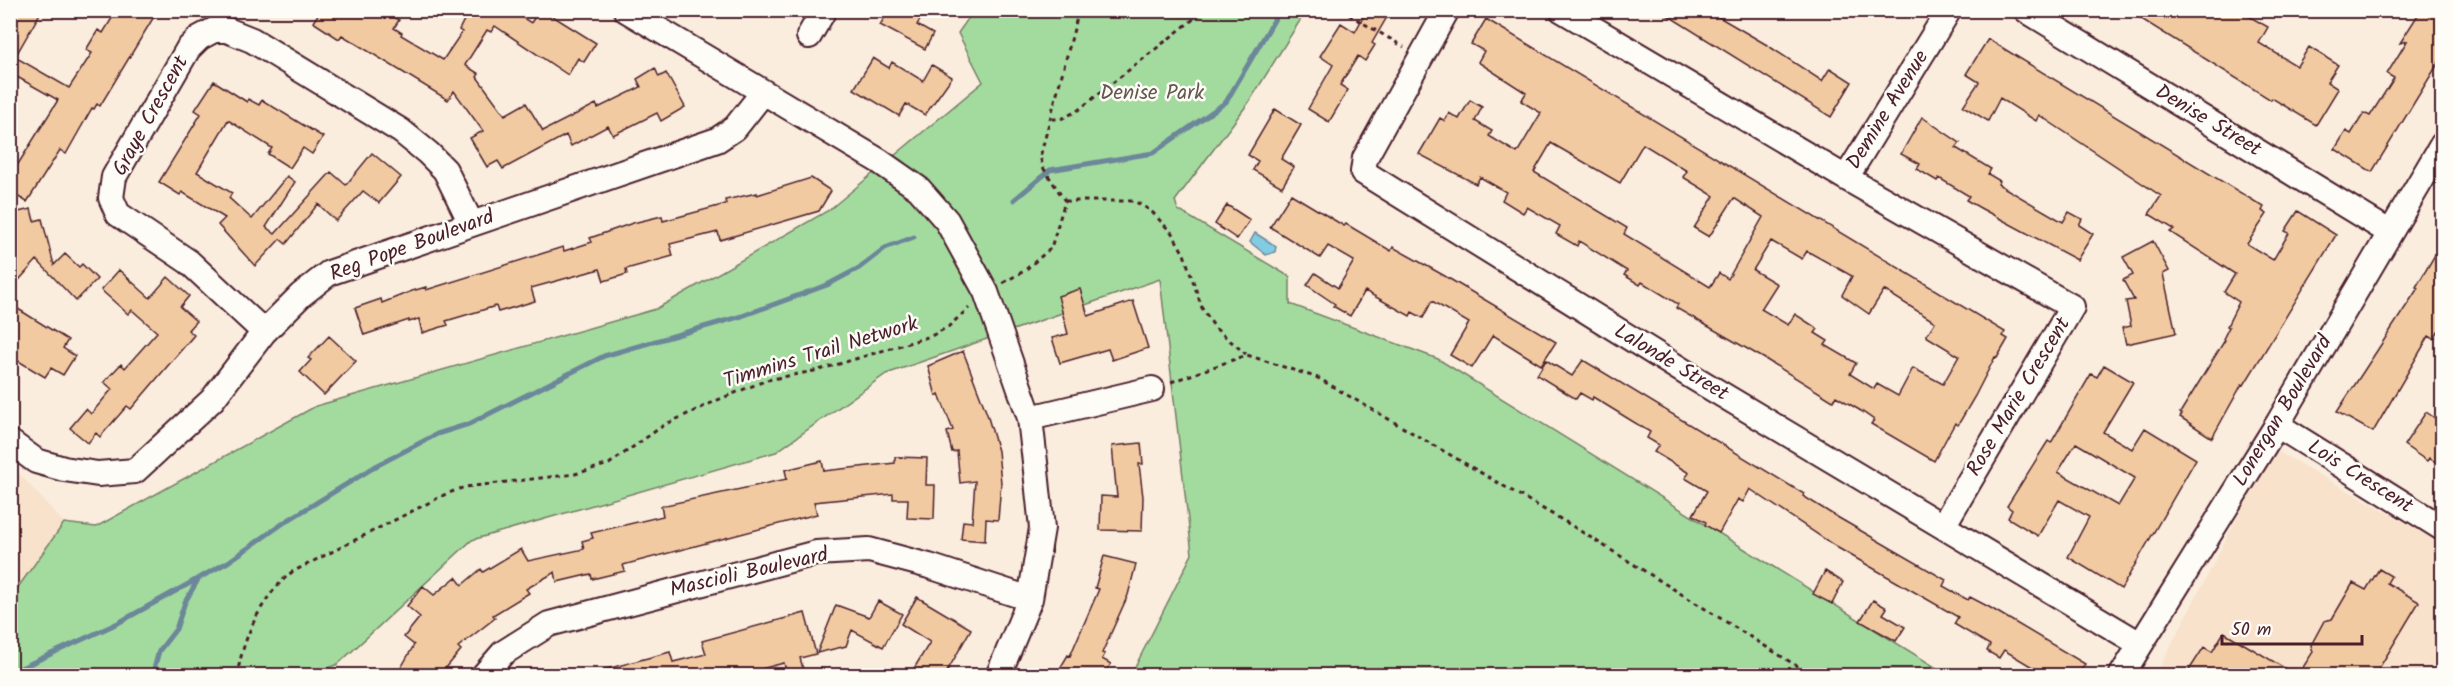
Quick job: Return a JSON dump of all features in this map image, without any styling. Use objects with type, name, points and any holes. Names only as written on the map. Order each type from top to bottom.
[{"type":"street","points":[[627,10],[762,94],[879,161],[919,189],[947,221],[986,292],[1030,418],[1042,528],[1030,599],[998,675]]},
{"type":"street","points":[[809,36],[824,10]]},
{"type":"street","name":"Lalonde Street","points":[[1447,10],[1365,158],[1363,172],[1696,379],[2140,644]]},
{"type":"street","points":[[1562,10],[1846,178]]},
{"type":"street","name":"Demine Avenue","points":[[1846,178],[1949,10]]},
{"type":"street","name":"Denise Street","points":[[2026,10],[2389,232]]},
{"type":"street","name":"Graye Crescent","points":[[264,332],[189,262],[118,214],[111,198],[114,177],[158,100],[188,49],[206,34],[214,30],[226,30],[252,40],[401,131],[445,170],[471,223]]},
{"type":"street","name":"Reg Pope Boulevard","points":[[10,442],[36,460],[64,468],[98,474],[135,471],[212,400],[264,332],[300,295],[329,273],[717,140],[735,128],[762,94]]},
{"type":"street","name":"Lonergan Boulevard","points":[[2121,675],[2277,425],[2442,145]]},
{"type":"street","name":"Rose Marie Crescent","points":[[1846,178],[2072,307],[1942,526]]},
{"type":"street","points":[[1030,418],[1152,389]]},
{"type":"street","name":"Lois Crescent","points":[[2277,425],[2442,528]]},
{"type":"street","name":"Mascioli Boulevard","points":[[483,675],[503,652],[549,624],[816,553],[869,550],[929,566],[1030,599]]},
{"type":"path","points":[[1079,10],[1040,158],[1044,169],[1065,201],[1134,201],[1150,210],[1173,233],[1184,254],[1202,308],[1215,328],[1247,355],[1318,378],[1569,524],[1813,675]]},
{"type":"path","points":[[1051,119],[1061,119],[1077,111],[1205,10]]},
{"type":"path","points":[[1341,10],[1421,57]]},
{"type":"path","name":"Timmins Trail Network","points":[[237,675],[263,603],[278,584],[292,572],[465,487],[575,474],[609,464],[664,425],[767,380],[819,370],[931,336],[948,327],[986,292],[1024,271],[1051,248],[1065,201]]},
{"type":"path","points":[[1152,389],[1247,355]]},
{"type":"shaded area","points":[[2273,449],[2442,543],[2442,675],[2155,676]]},
{"type":"shaded area","points":[[11,464],[64,523],[11,597]]},
{"type":"green space","name":"Denise Park","points":[[974,10],[1306,11],[1249,102],[1175,201],[1178,210],[1290,277],[1290,304],[1438,359],[1948,675],[1131,675],[1192,554],[1160,279],[886,374],[776,452],[472,540],[338,664],[309,675],[11,676],[11,597],[64,523],[96,527],[316,406],[656,309],[829,210],[983,82],[958,33]]},
{"type":"water","points":[[1255,233],[1276,246],[1275,252],[1266,255],[1250,242]]},
{"type":"building","points":[[10,10],[42,10],[15,57],[69,88],[92,53],[86,50],[98,30],[103,33],[117,10],[158,10],[100,106],[97,104],[94,109],[92,108],[66,154],[60,150],[27,202],[10,192],[10,177],[58,100],[10,73]]},
{"type":"building","points":[[321,10],[382,10],[399,20],[394,28],[402,33],[401,35],[443,60],[462,32],[459,30],[469,10],[511,10],[531,23],[539,10],[543,10],[596,43],[584,62],[578,58],[568,75],[495,26],[491,32],[487,30],[465,65],[479,74],[477,77],[505,115],[526,103],[543,131],[596,104],[598,108],[641,87],[637,79],[655,68],[659,77],[666,73],[685,107],[661,121],[657,113],[613,135],[608,126],[571,146],[566,135],[503,169],[498,161],[487,167],[470,138],[483,131],[454,91],[448,100],[342,35],[339,39],[313,22]]},
{"type":"building","points":[[889,10],[926,10],[917,25],[933,34],[925,49],[880,25]]},
{"type":"building","points":[[1367,10],[1391,10],[1372,43],[1375,45],[1365,61],[1358,56],[1340,85],[1348,90],[1329,122],[1308,109],[1333,65],[1320,56],[1341,23],[1355,32]]},
{"type":"building","points":[[1659,10],[1707,10],[1822,81],[1830,68],[1852,82],[1831,117]]},
{"type":"building","points":[[2127,10],[2238,10],[2268,27],[2259,43],[2297,66],[2309,47],[2338,65],[2327,82],[2338,89],[2316,125],[2272,98],[2271,100]]},
{"type":"building","points":[[2421,10],[2442,10],[2442,57],[2372,172],[2335,149],[2346,131],[2351,134],[2364,113],[2370,116],[2394,78],[2387,74],[2407,41],[2400,43]]},
{"type":"building","points":[[1486,19],[2005,332],[2003,336],[2008,339],[1997,358],[1995,357],[1958,425],[1955,423],[1934,461],[1871,424],[1874,420],[1836,396],[1833,401],[1676,308],[1678,304],[1642,282],[1640,285],[1624,275],[1627,271],[1579,241],[1577,246],[1556,234],[1560,226],[1527,207],[1523,213],[1502,200],[1506,192],[1480,177],[1476,184],[1419,154],[1440,118],[1445,121],[1449,113],[1459,119],[1470,100],[1482,107],[1475,121],[1492,131],[1489,136],[1517,153],[1541,113],[1521,101],[1526,93],[1478,62],[1484,51],[1471,44]],"holes":[[[1551,143],[1620,183],[1643,144],[1687,171],[1683,177],[1714,196],[1694,228],[1709,237],[1734,198],[1763,217],[1728,279],[1719,273],[1710,287],[1624,234],[1627,228],[1534,172]],[[1771,241],[1802,259],[1807,251],[1852,276],[1842,295],[1869,314],[1884,290],[1935,322],[1926,336],[1959,356],[1943,384],[1913,368],[1898,396],[1877,384],[1874,389],[1850,374],[1856,363],[1825,345],[1828,341],[1815,333],[1818,329],[1795,314],[1788,325],[1761,309],[1777,284],[1753,270]]]},
{"type":"building","points":[[1988,39],[2264,207],[2262,211],[2267,214],[2247,244],[2273,260],[2289,233],[2285,231],[2298,211],[2336,235],[2244,385],[2242,384],[2212,438],[2180,417],[2182,414],[2180,413],[2225,340],[2223,339],[2229,327],[2227,326],[2239,302],[2224,292],[2235,274],[2170,232],[2174,229],[2149,214],[2161,196],[2039,115],[2036,121],[2000,98],[1988,121],[1963,106],[1979,82],[1966,74]]},
{"type":"building","points":[[873,58],[889,68],[892,62],[923,81],[932,65],[952,77],[925,115],[906,104],[899,116],[854,89]]},
{"type":"building","points":[[214,81],[247,102],[248,99],[259,105],[262,100],[323,137],[312,154],[303,148],[290,168],[268,154],[272,148],[228,120],[197,172],[232,193],[229,198],[252,219],[287,176],[295,182],[266,227],[275,234],[331,172],[346,185],[372,153],[401,177],[379,203],[363,191],[336,221],[318,204],[286,244],[280,239],[255,266],[218,225],[225,218],[182,192],[180,195],[159,182],[201,114],[195,110]]},
{"type":"building","points":[[1275,109],[1301,125],[1281,159],[1294,167],[1282,187],[1253,170],[1258,161],[1248,155]]},
{"type":"building","points":[[1922,117],[1960,143],[1956,148],[1991,169],[1988,174],[2000,181],[1998,184],[2063,222],[2069,212],[2082,219],[2079,225],[2093,234],[2077,260],[1966,200],[1969,196],[1939,178],[1937,181],[1917,169],[1920,164],[1901,154]]},
{"type":"building","points":[[811,178],[831,191],[819,211],[720,240],[718,232],[670,244],[673,256],[626,269],[627,274],[604,281],[600,269],[531,288],[535,301],[498,312],[496,306],[446,321],[448,325],[422,333],[419,319],[409,322],[409,320],[364,335],[355,308],[381,299],[382,303],[412,291],[426,287],[426,290],[563,247],[564,251],[592,242],[590,238],[633,223],[662,216],[663,221],[726,204],[725,200],[757,193],[757,195]]},
{"type":"building","points":[[1291,194],[1391,251],[1393,247],[1556,342],[1541,365],[1493,335],[1472,368],[1450,355],[1469,323],[1432,301],[1423,318],[1412,312],[1410,316],[1365,291],[1350,316],[1333,306],[1335,304],[1307,285],[1315,273],[1338,288],[1354,261],[1328,246],[1320,258],[1270,227]]},
{"type":"building","points":[[1227,205],[1250,220],[1237,239],[1215,224]]},
{"type":"building","points":[[31,209],[34,221],[42,219],[54,265],[65,254],[79,267],[82,264],[97,279],[76,301],[37,260],[10,290],[10,257],[17,250],[10,214]]},
{"type":"building","points":[[2153,241],[2169,271],[2163,274],[2176,333],[2126,344],[2122,328],[2131,326],[2126,301],[2134,300],[2123,280],[2133,275],[2123,257]]},
{"type":"building","points":[[2442,243],[2442,326],[2434,339],[2429,336],[2373,432],[2337,412],[2418,288],[2416,287]]},
{"type":"building","points":[[119,270],[150,298],[168,277],[189,296],[180,307],[196,321],[188,330],[194,335],[131,409],[127,406],[100,437],[96,433],[88,443],[70,428],[86,409],[91,414],[112,389],[104,382],[121,364],[125,368],[157,332],[132,310],[128,314],[101,290]]},
{"type":"building","points":[[1080,289],[1088,316],[1133,301],[1148,348],[1112,360],[1108,349],[1060,363],[1052,338],[1068,334],[1058,296]]},
{"type":"building","points":[[10,304],[68,340],[63,348],[75,356],[63,375],[51,368],[45,377],[10,356]]},
{"type":"building","points":[[329,336],[356,361],[324,395],[300,372],[311,360],[308,358]]},
{"type":"building","points":[[963,351],[987,414],[998,451],[1001,483],[998,520],[986,519],[985,541],[961,539],[963,521],[972,522],[975,481],[960,483],[957,451],[952,452],[947,432],[953,430],[939,394],[936,396],[928,366]]},
{"type":"building","points":[[1546,360],[1572,376],[1583,360],[1804,494],[1803,496],[1832,514],[1946,580],[1943,586],[1968,600],[1970,597],[1989,607],[2085,664],[2078,675],[2030,675],[2034,668],[2004,650],[1999,658],[1987,651],[1990,645],[1954,624],[1958,617],[1838,548],[1750,489],[1743,502],[1738,499],[1719,533],[1693,515],[1707,491],[1685,478],[1689,473],[1654,452],[1659,445],[1647,438],[1650,432],[1593,397],[1592,400],[1580,393],[1576,399],[1537,375]]},
{"type":"building","points":[[2104,365],[2133,382],[2103,432],[2132,449],[2145,428],[2196,459],[2121,589],[2068,557],[2089,517],[2059,500],[2038,536],[2008,518],[2012,510],[2007,506],[2048,441],[2051,443],[2091,374],[2097,377]],"holes":[[[2076,443],[2135,478],[2118,506],[2058,472]]]},
{"type":"building","points":[[2426,412],[2442,423],[2442,466],[2429,458],[2427,461],[2404,445]]},
{"type":"building","points":[[1141,443],[1143,464],[1139,464],[1143,497],[1142,531],[1100,530],[1101,496],[1117,497],[1112,446]]},
{"type":"building","points":[[895,457],[927,458],[926,485],[935,485],[934,519],[907,518],[908,499],[893,499],[893,494],[814,502],[817,514],[623,565],[625,571],[592,579],[591,574],[557,582],[555,572],[526,589],[529,593],[493,615],[495,618],[458,647],[461,650],[440,675],[397,675],[414,645],[404,637],[420,617],[407,606],[423,586],[434,595],[456,577],[462,585],[481,569],[483,572],[521,549],[528,561],[584,549],[582,541],[593,538],[591,533],[663,516],[661,506],[787,479],[785,470],[822,461],[824,471],[895,463]]},
{"type":"building","points":[[1104,556],[1136,564],[1128,595],[1102,653],[1105,654],[1102,659],[1111,664],[1104,675],[1056,675],[1068,655],[1070,656],[1099,589],[1095,588]]},
{"type":"building","points":[[2379,569],[2391,576],[2387,583],[2419,602],[2375,675],[2298,675],[2313,652],[2311,645],[2324,621],[2332,619],[2353,583],[2366,590]]},
{"type":"building","points":[[1825,571],[1843,582],[1832,604],[1813,594]]},
{"type":"building","points":[[917,597],[971,629],[945,675],[910,675],[930,642],[901,624]]},
{"type":"building","points":[[1873,600],[1887,608],[1883,614],[1905,627],[1896,641],[1860,621]]},
{"type":"building","points":[[878,601],[902,614],[883,647],[852,630],[846,646],[817,653],[836,605],[869,617]]},
{"type":"building","points":[[805,613],[816,654],[800,658],[805,675],[787,675],[784,663],[737,675],[604,675],[603,670],[670,652],[673,662],[706,654],[702,641]]},
{"type":"building","points":[[2224,632],[2296,675],[2186,675],[2204,647],[2212,652]]},
{"type":"waterway","points":[[1014,200],[1050,170],[1153,153],[1226,102],[1280,10]]},
{"type":"waterway","points":[[10,673],[118,623],[228,562],[285,522],[376,466],[437,434],[469,424],[604,356],[742,316],[827,285],[859,268],[885,248],[914,237]]},
{"type":"waterway","points":[[152,676],[159,651],[176,629],[185,602],[199,578]]}]
